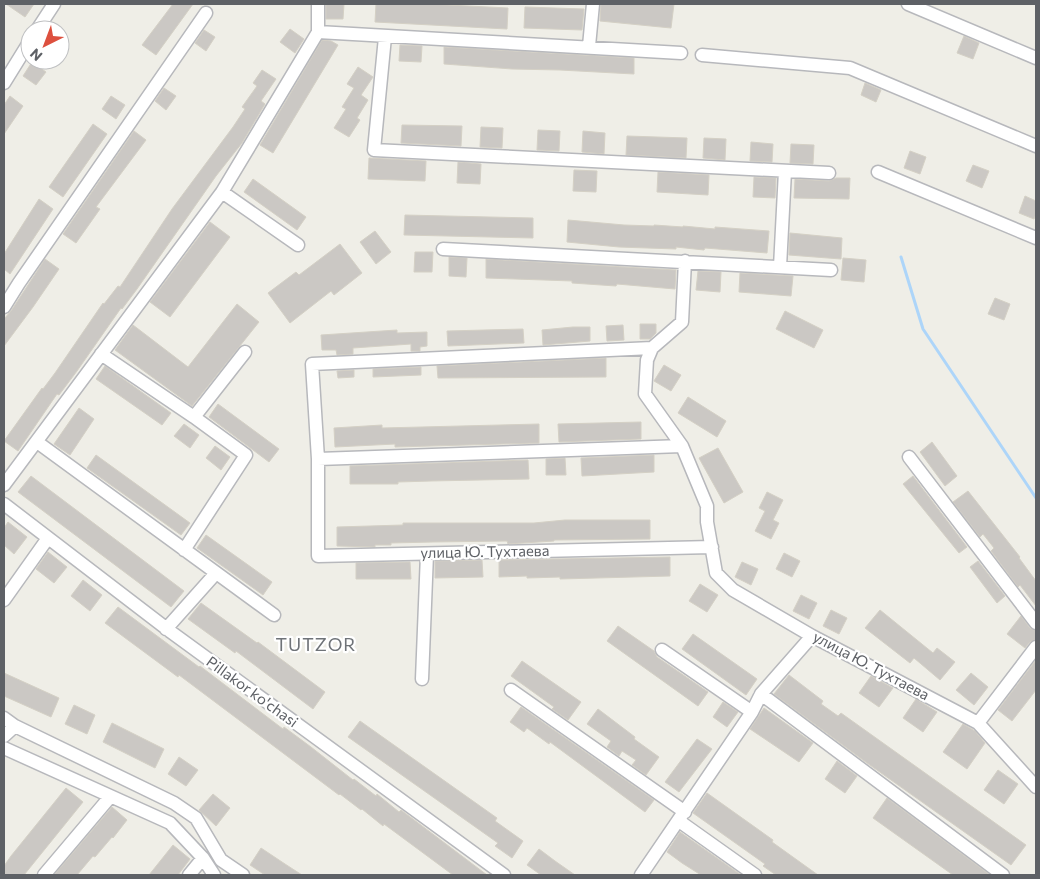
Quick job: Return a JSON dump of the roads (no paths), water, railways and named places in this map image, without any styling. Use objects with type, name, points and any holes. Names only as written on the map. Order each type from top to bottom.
[{"type":"street","points":[[44,20],[54,4]]},
{"type":"street","points":[[4,486],[222,192],[318,32],[318,4]]},
{"type":"street","points":[[590,46],[593,4]]},
{"type":"street","points":[[908,4],[1036,58]]},
{"type":"street","points":[[4,308],[19,283],[206,13]]},
{"type":"street","points":[[318,32],[385,37],[590,46],[681,53]]},
{"type":"street","points":[[385,37],[374,150],[829,173]]},
{"type":"street","points":[[702,54],[850,68],[1036,146]]},
{"type":"street","points":[[4,83],[20,57]]},
{"type":"street","points":[[780,267],[785,171]]},
{"type":"street","points":[[878,172],[1036,238]]},
{"type":"street","points":[[222,192],[298,245]]},
{"type":"street","points":[[443,250],[831,270]]},
{"type":"street","points":[[682,446],[318,459],[312,364],[652,348],[682,322],[685,261]]},
{"type":"street","name":"улица Ю. Тухтаева","points":[[652,348],[647,360],[645,394],[682,446],[707,506],[707,522],[716,573],[733,590],[812,636],[978,723],[1036,787]]},
{"type":"street","points":[[194,418],[245,352]]},
{"type":"street","points":[[101,354],[246,455],[184,550]]},
{"type":"street","points":[[37,442],[274,615]]},
{"type":"street","points":[[909,457],[1036,623]]},
{"type":"street","name":"улица Ю. Тухтаева","points":[[318,459],[318,556],[712,547]]},
{"type":"street","name":"Pillakor ko'chasi","points":[[4,504],[166,629],[504,875]]},
{"type":"street","points":[[4,600],[48,538]]},
{"type":"street","points":[[422,679],[427,554]]},
{"type":"street","points":[[166,629],[216,573]]},
{"type":"street","points":[[641,875],[752,712],[761,694],[812,636]]},
{"type":"street","points":[[978,723],[1036,648]]},
{"type":"street","points":[[662,650],[752,712]]},
{"type":"street","points":[[511,690],[682,816],[755,875]]},
{"type":"street","points":[[761,694],[1003,875]]},
{"type":"street","points":[[4,718],[15,726],[174,803],[196,818],[220,860],[243,875]]},
{"type":"street","points":[[4,736],[15,726]]},
{"type":"street","points":[[4,748],[170,823],[203,858],[214,875]]},
{"type":"street","points":[[44,875],[110,796]]},
{"type":"street","points":[[189,875],[203,858]]},
{"type":"waterway","points":[[901,257],[923,329],[1036,498]]},
{"type":"district","name":"TUTZOR","points":[[316,645]]}]
